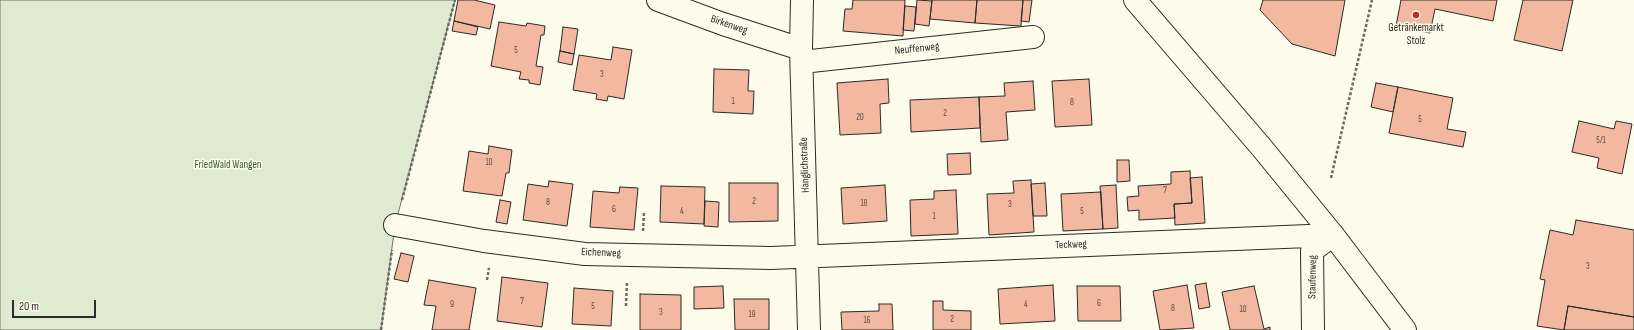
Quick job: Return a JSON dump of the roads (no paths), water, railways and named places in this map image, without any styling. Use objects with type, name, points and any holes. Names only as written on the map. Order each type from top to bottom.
[{"type":"street","name":"Birkenweg","points":[[658,0],[801,55]]},
{"type":"street","name":"Hanglichstraße","points":[[802,0],[801,55],[809,330]]},
{"type":"street","points":[[1135,0],[1262,148],[1333,235],[1405,330]]},
{"type":"street","name":"Neuffenweg","points":[[801,55],[1033,37]]},
{"type":"street","name":"Eichenweg","points":[[395,225],[484,240],[585,254],[771,258],[808,256]]},
{"type":"street","name":"Teckweg","points":[[808,256],[1333,235]]},
{"type":"street","name":"Staufenweg","points":[[1313,330],[1312,251],[1333,235]]},
{"type":"place","name":"Getränkemarkt Stolz","points":[[1416,15]]},
{"type":"park label","name":"FriedWald Wangen","points":[[228,165]]}]
